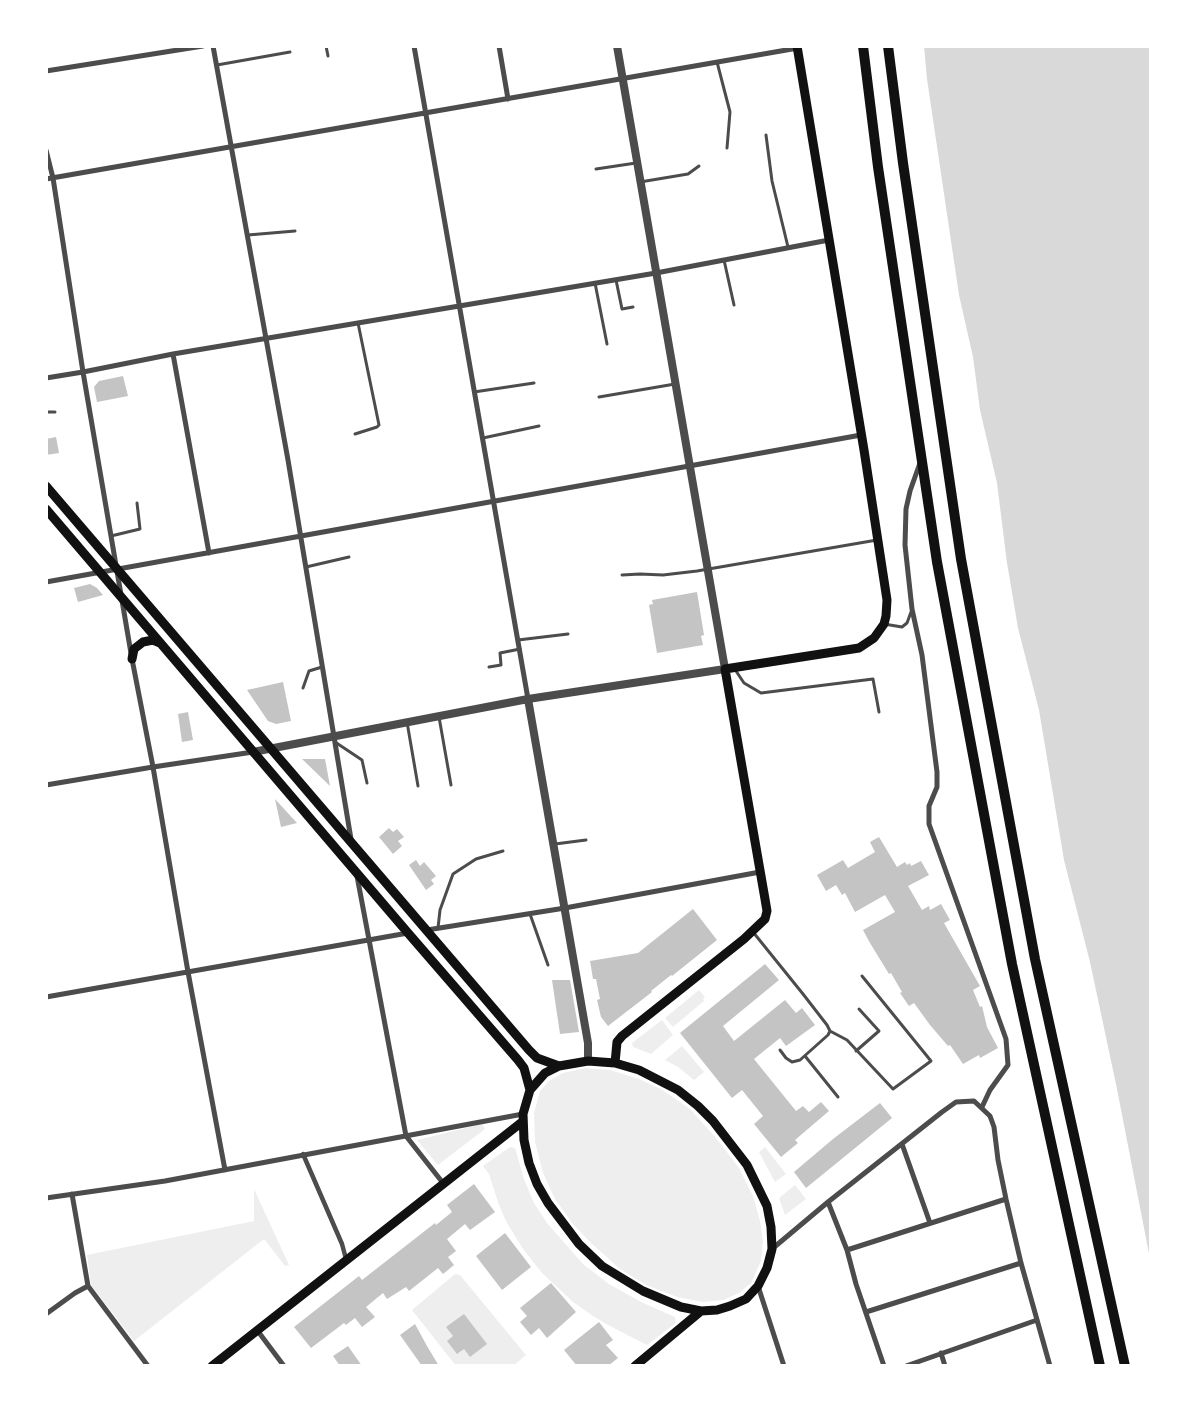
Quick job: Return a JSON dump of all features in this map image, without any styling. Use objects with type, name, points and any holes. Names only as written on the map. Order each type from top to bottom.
[{"type":"highway","points":[[863,46],[878,166],[939,572],[1012,964],[1100,1366]]},
{"type":"highway","points":[[888,46],[902,163],[962,568],[1035,959],[1125,1366]]},
{"type":"main road","points":[[615,1063],[617,1042],[622,1036],[752,932],[764,919],[766,911],[729,668],[848,651],[868,643],[881,628],[886,616],[887,600],[878,540],[797,47]]},
{"type":"main road","points":[[46,486],[529,1050],[537,1058],[559,1066]]},
{"type":"main road","points":[[46,509],[518,1060],[524,1068],[530,1090]]},
{"type":"main road","points":[[132,659],[134,649],[143,642],[153,640],[160,643]]},
{"type":"main road","points":[[588,1061],[615,1063],[654,1076],[678,1090],[698,1106],[725,1135],[748,1165],[767,1206],[772,1227],[772,1249],[768,1268],[758,1286],[746,1299],[717,1310],[701,1311],[681,1307],[643,1291],[602,1266],[579,1244],[548,1203],[537,1184],[529,1163],[522,1118],[530,1090],[545,1073],[559,1066],[588,1061]]},
{"type":"main road","points":[[212,1366],[522,1118]]},
{"type":"main road","points":[[638,1365],[701,1311]]},
{"type":"street","points":[[46,71],[203,46]]},
{"type":"street","points":[[213,46],[248,235],[352,844]]},
{"type":"street","points":[[414,46],[554,844],[588,1043],[588,1061]]},
{"type":"street","points":[[499,46],[508,99]]},
{"type":"street","points":[[46,785],[153,766],[334,739],[407,722],[528,699],[729,668],[708,569],[617,46]]},
{"type":"street","points":[[46,180],[717,62],[772,49],[797,47]]},
{"type":"street","points":[[46,150],[53,178],[110,536],[225,1170]]},
{"type":"street","points":[[46,378],[174,354],[616,280],[829,240]]},
{"type":"street","points":[[174,354],[210,553]]},
{"type":"street","points":[[46,582],[861,435]]},
{"type":"street","points":[[921,461],[910,491],[906,509],[905,544],[912,609],[922,656],[937,772],[937,787],[929,806],[929,824],[1006,1039],[1008,1065],[990,1090],[982,1108]]},
{"type":"street","points":[[427,930],[564,908],[760,872]]},
{"type":"street","points":[[356,873],[406,1136],[443,1183]]},
{"type":"street","points":[[46,997],[408,933]]},
{"type":"street","points":[[772,1249],[942,1112],[956,1102],[964,1100],[974,1101],[990,1116],[994,1127],[1006,1199],[1021,1263],[1050,1366]]},
{"type":"street","points":[[46,1198],[132,1186],[302,1154],[522,1118]]},
{"type":"street","points":[[902,1144],[930,1224]]},
{"type":"street","points":[[302,1154],[342,1244],[346,1260]]},
{"type":"street","points":[[72,1194],[88,1286],[148,1366]]},
{"type":"street","points":[[847,1250],[1006,1199]]},
{"type":"street","points":[[828,1202],[847,1250],[884,1366]]},
{"type":"street","points":[[866,1312],[1021,1263]]},
{"type":"street","points":[[46,1314],[88,1286]]},
{"type":"street","points":[[758,1286],[784,1366]]},
{"type":"street","points":[[906,1366],[1037,1320]]},
{"type":"street","points":[[257,1330],[284,1366]]},
{"type":"street","points":[[941,1353],[945,1366]]},
{"type":"lane","points":[[326,46],[328,56]]},
{"type":"lane","points":[[217,65],[290,52]]},
{"type":"lane","points":[[717,62],[730,112],[731,121],[727,148]]},
{"type":"lane","points":[[766,135],[772,181],[788,248]]},
{"type":"lane","points":[[596,169],[637,163]]},
{"type":"lane","points":[[640,182],[688,174],[699,166]]},
{"type":"lane","points":[[248,235],[295,231]]},
{"type":"lane","points":[[724,260],[734,304]]},
{"type":"lane","points":[[616,280],[622,309],[633,307]]},
{"type":"lane","points":[[595,283],[607,344]]},
{"type":"lane","points":[[355,434],[377,428],[378,425],[358,324]]},
{"type":"lane","points":[[474,392],[534,383]]},
{"type":"lane","points":[[599,397],[675,384]]},
{"type":"lane","points":[[46,412],[55,412]]},
{"type":"lane","points":[[482,438],[539,426]]},
{"type":"lane","points":[[110,536],[140,529],[137,503]]},
{"type":"lane","points":[[622,575],[663,575],[708,569],[878,540]]},
{"type":"lane","points":[[305,567],[349,557]]},
{"type":"lane","points":[[881,628],[902,626],[907,623],[912,609]]},
{"type":"lane","points":[[518,640],[568,634]]},
{"type":"lane","points":[[489,667],[501,665],[500,654],[520,649]]},
{"type":"lane","points":[[303,688],[309,671],[322,667]]},
{"type":"lane","points":[[729,668],[744,683],[761,693],[873,679],[879,712]]},
{"type":"lane","points":[[439,716],[452,785]]},
{"type":"lane","points":[[407,722],[418,786]]},
{"type":"lane","points":[[334,739],[362,760],[367,783]]},
{"type":"lane","points":[[554,844],[586,840]]},
{"type":"lane","points":[[438,928],[440,910],[453,874],[476,859],[503,851]]},
{"type":"lane","points":[[529,913],[548,965]]},
{"type":"lane","points":[[752,932],[827,1024],[830,1031],[848,1040],[856,1051],[894,1089],[931,1061],[862,976]]},
{"type":"lane","points":[[856,1051],[879,1031],[859,1009]]},
{"type":"lane","points":[[780,1050],[792,1062],[800,1060],[828,1036],[830,1031]]},
{"type":"lane","points":[[805,1056],[838,1097]]},
{"type":"shaded area","points":[[924,46],[1151,46],[1151,1264],[1090,962],[1064,860],[1039,710],[1018,628],[1007,563],[997,483],[980,410],[973,357],[959,295],[927,79]]},
{"type":"shaded area","points":[[699,990],[705,997],[704,1001],[673,1027],[665,1018]]},
{"type":"shaded area","points":[[662,1020],[673,1035],[651,1054],[633,1047],[632,1043]]},
{"type":"shaded area","points":[[682,1046],[704,1072],[694,1080],[678,1067],[665,1060]]},
{"type":"shaded area","points":[[585,1068],[610,1070],[639,1079],[661,1089],[690,1109],[739,1168],[753,1196],[763,1241],[761,1261],[751,1283],[739,1293],[723,1300],[703,1302],[677,1297],[646,1285],[620,1269],[590,1242],[573,1224],[555,1199],[543,1173],[535,1142],[534,1113],[540,1091],[549,1081],[563,1073]]},
{"type":"shaded area","points":[[482,1124],[485,1129],[438,1165],[417,1140]]},
{"type":"shaded area","points":[[510,1147],[515,1148],[524,1179],[534,1203],[547,1223],[583,1264],[609,1284],[641,1302],[675,1317],[676,1323],[647,1345],[593,1316],[573,1302],[542,1273],[523,1249],[507,1223],[489,1174],[483,1166]]},
{"type":"shaded area","points":[[765,1147],[786,1174],[775,1182],[759,1152]]},
{"type":"shaded area","points":[[795,1185],[806,1199],[785,1215],[779,1198]]},
{"type":"shaded area","points":[[254,1189],[289,1265],[285,1266],[264,1239],[134,1341],[91,1285],[87,1255],[254,1221]]},
{"type":"shaded area","points":[[455,1274],[460,1275],[526,1355],[513,1366],[456,1366],[412,1310]]},
{"type":"building","points":[[123,376],[128,396],[97,402],[94,387],[99,381]]},
{"type":"building","points":[[56,437],[59,453],[46,455],[46,439]]},
{"type":"building","points":[[90,584],[103,595],[78,602],[74,588]]},
{"type":"building","points":[[697,592],[704,635],[701,636],[703,645],[657,653],[649,605],[653,604],[652,600]]},
{"type":"building","points":[[283,682],[291,721],[276,724],[268,721],[247,690]]},
{"type":"building","points":[[188,712],[193,740],[182,742],[178,714]]},
{"type":"building","points":[[302,759],[325,759],[330,786]]},
{"type":"building","points":[[275,799],[297,823],[281,827]]},
{"type":"building","points":[[389,828],[393,832],[397,829],[404,837],[398,841],[402,846],[393,854],[379,837]]},
{"type":"building","points":[[879,837],[897,867],[905,862],[907,865],[910,863],[911,866],[921,861],[929,875],[908,886],[922,910],[929,906],[930,910],[941,904],[950,920],[944,923],[980,986],[973,990],[980,1007],[982,1006],[987,1027],[998,1048],[980,1058],[979,1055],[963,1064],[950,1045],[948,1046],[930,1025],[914,1003],[909,1006],[900,993],[902,992],[891,973],[889,974],[870,943],[863,930],[895,912],[885,895],[855,912],[845,893],[842,895],[836,885],[826,891],[817,875],[843,860],[848,868],[875,852],[870,842]]},
{"type":"building","points":[[416,860],[420,866],[424,862],[436,876],[431,880],[434,884],[426,890],[409,865]]},
{"type":"building","points":[[693,909],[717,940],[608,1026],[601,1017],[597,1000],[600,999],[596,979],[593,979],[590,961],[638,953]]},
{"type":"building","points":[[765,964],[779,980],[723,1026],[734,1041],[785,1000],[796,1013],[802,1008],[815,1025],[786,1046],[780,1038],[754,1059],[796,1111],[803,1106],[809,1112],[821,1102],[829,1111],[795,1140],[798,1143],[781,1157],[754,1124],[763,1116],[742,1090],[732,1098],[680,1033]]},
{"type":"building","points":[[552,980],[570,980],[579,1032],[560,1034]]},
{"type":"building","points":[[880,1103],[892,1118],[806,1188],[794,1172]]},
{"type":"building","points":[[474,1184],[495,1212],[470,1230],[465,1224],[447,1239],[456,1251],[448,1257],[454,1265],[443,1274],[438,1268],[409,1291],[406,1287],[387,1299],[383,1293],[366,1307],[375,1317],[362,1327],[355,1318],[346,1325],[344,1323],[311,1348],[294,1327],[359,1276],[362,1280],[435,1223],[436,1225],[452,1212],[447,1205]]},
{"type":"building","points":[[505,1233],[531,1267],[502,1290],[476,1256]]},
{"type":"building","points":[[551,1283],[576,1312],[547,1338],[539,1328],[531,1335],[520,1322],[527,1316],[520,1308]]},
{"type":"building","points":[[464,1314],[487,1344],[470,1357],[464,1349],[457,1354],[447,1341],[453,1336],[446,1327]]},
{"type":"building","points":[[599,1322],[613,1340],[606,1345],[618,1358],[608,1366],[577,1366],[564,1350]]},
{"type":"building","points":[[415,1324],[439,1366],[422,1366],[400,1335]]},
{"type":"building","points":[[348,1346],[362,1366],[340,1366],[333,1356]]}]
